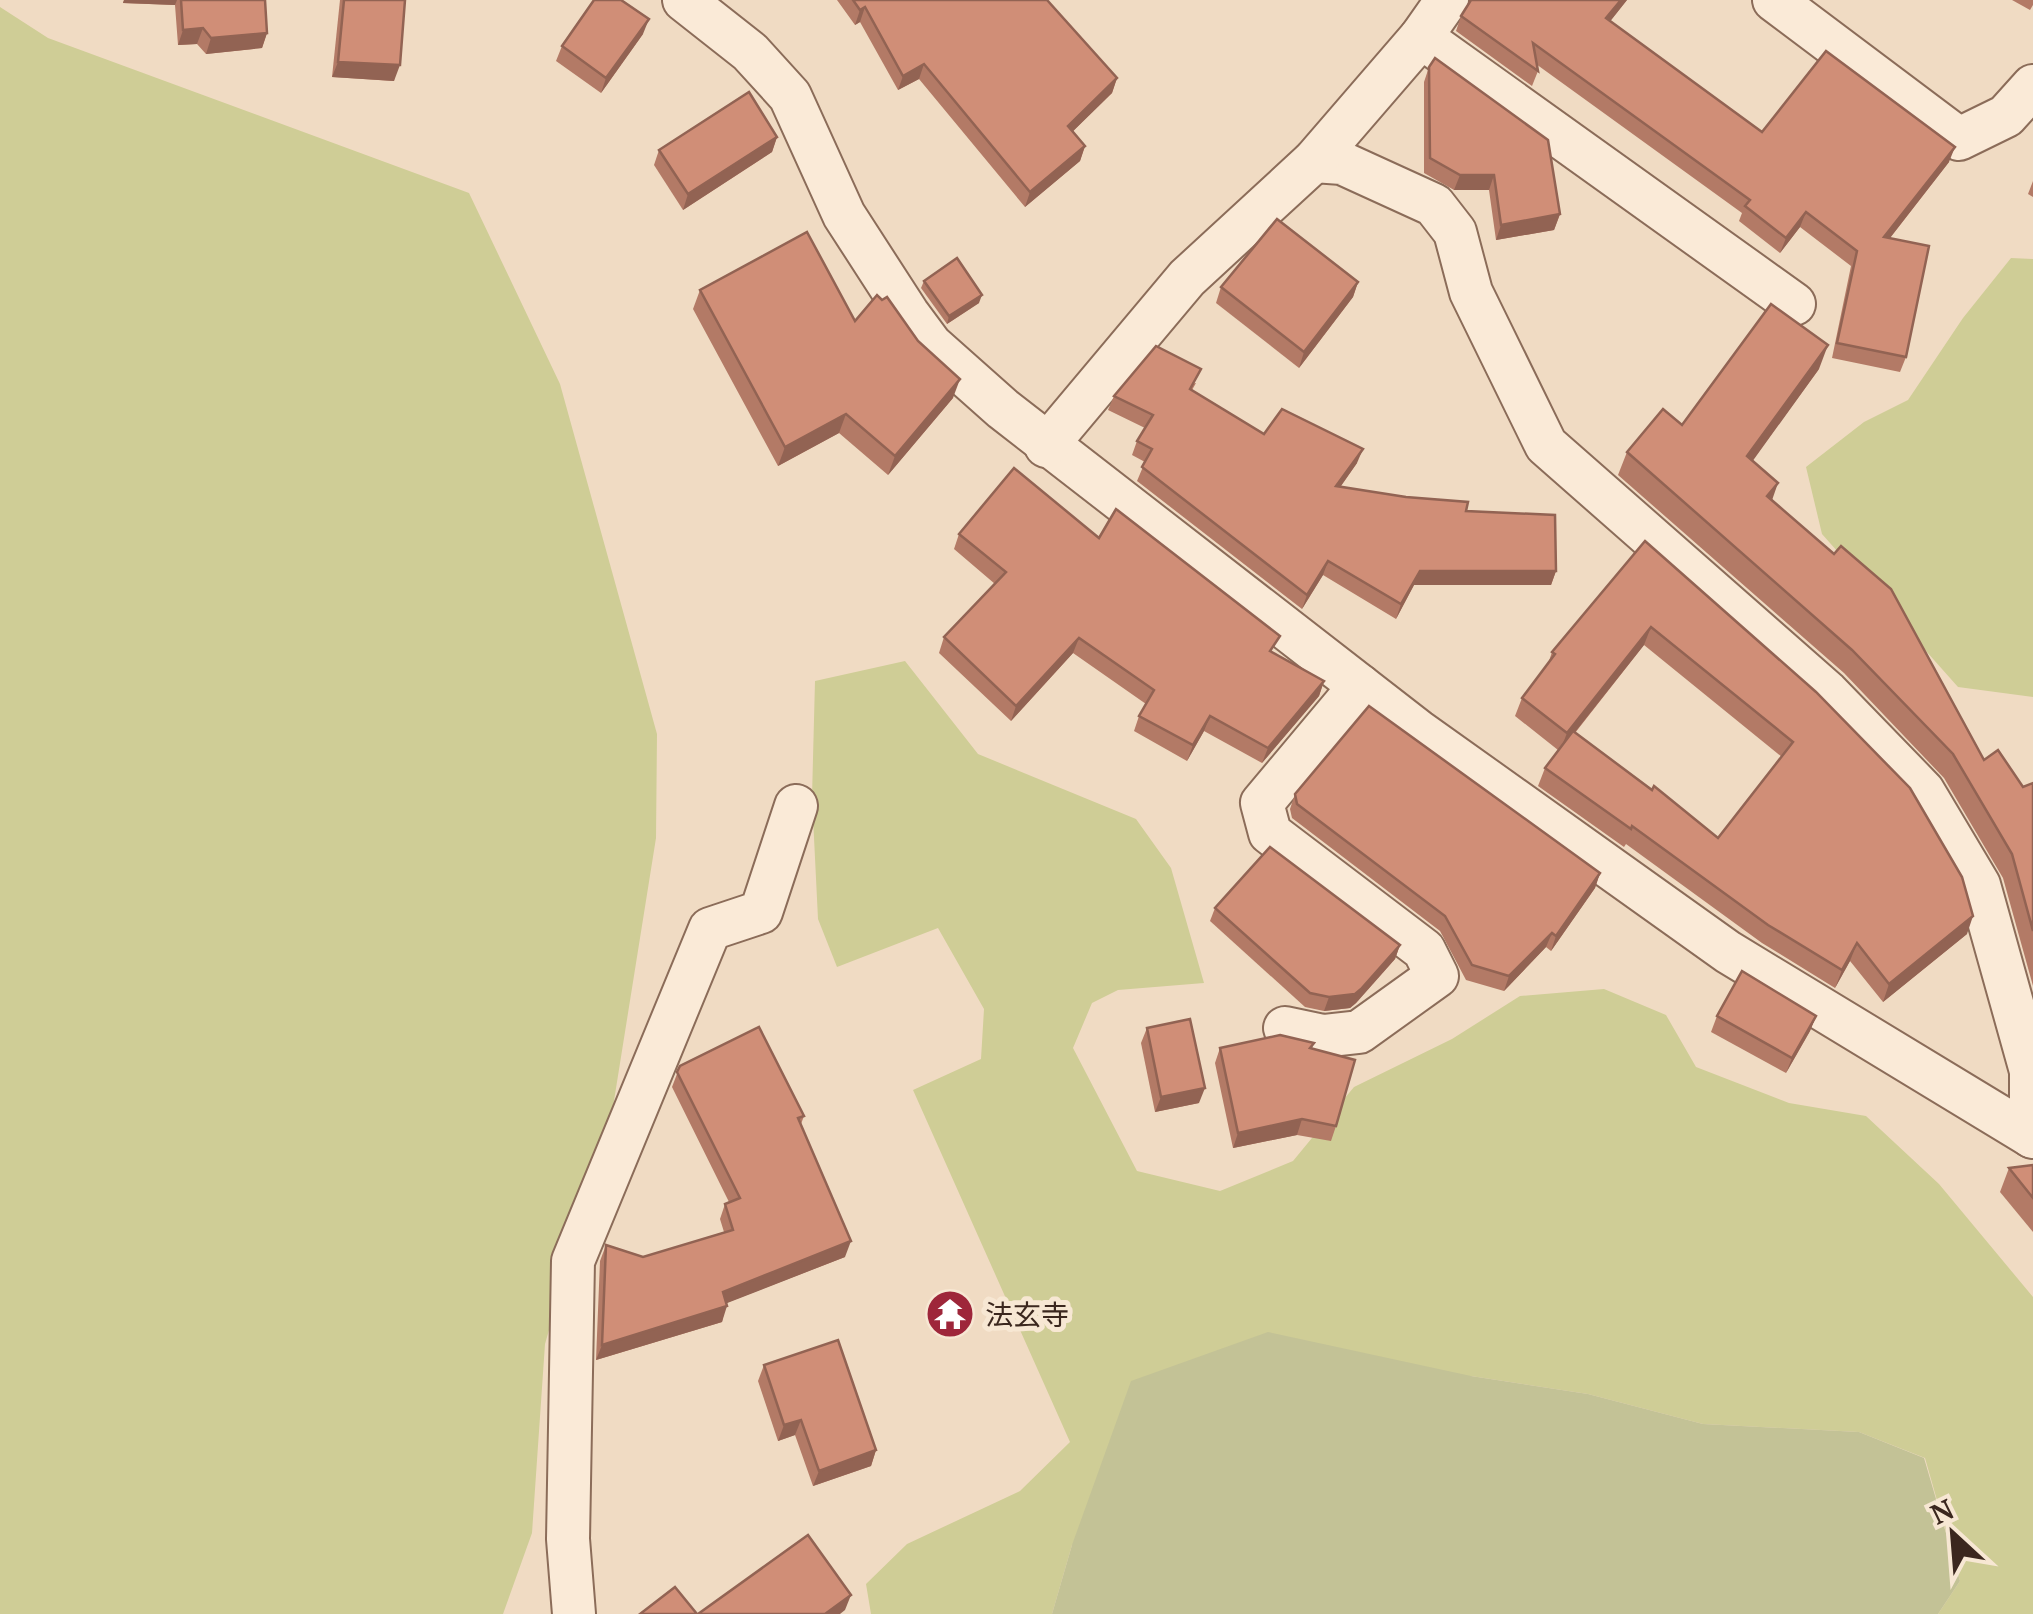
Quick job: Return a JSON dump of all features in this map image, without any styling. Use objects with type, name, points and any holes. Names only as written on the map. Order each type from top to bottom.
[{"type":"street","points":[[684,0],[750,52],[790,96],[844,216],[931,345],[1046,446],[1360,686],[1728,952],[2032,1136]]},
{"type":"street","points":[[1046,446],[1187,278],[1314,161],[1421,38],[1447,0]]},
{"type":"street","points":[[1774,0],[1959,138],[2006,116],[2033,86]]},
{"type":"street","points":[[1421,38],[1794,304]]},
{"type":"street","points":[[1314,161],[1342,164],[1434,204],[1455,232],[1471,292],[1546,445],[1827,692],[1923,791],[1979,885],[2031,1072],[2032,1136]]},
{"type":"street","points":[[1285,1028],[1323,1036],[1359,1032],[1436,976],[1424,950],[1270,833],[1262,803],[1360,686]]},
{"type":"street","points":[[574,1614],[568,1539],[573,1261],[710,929],[761,912],[796,806]]},
{"type":"shaded area","points":[[0,7],[48,38],[469,193],[560,384],[657,734],[656,838],[613,1107],[545,1344],[532,1533],[503,1614],[0,1614]]},
{"type":"shaded area","points":[[2011,258],[2033,259],[2033,697],[1958,687],[1822,534],[1806,467],[1864,422],[1908,400],[1963,318]]},
{"type":"shaded area","points":[[905,661],[978,754],[1136,819],[1171,868],[1204,983],[1118,990],[1092,1003],[1073,1048],[1137,1171],[1220,1191],[1293,1161],[1354,1087],[1452,1039],[1520,996],[1604,989],[1666,1015],[1696,1067],[1789,1103],[1866,1116],[1939,1184],[2033,1297],[2033,1614],[1938,1614],[1960,1581],[1925,1458],[1859,1432],[1703,1424],[1588,1394],[1471,1376],[1072,1545],[1052,1614],[871,1614],[866,1584],[907,1544],[1020,1491],[1070,1442],[913,1090],[981,1059],[984,1009],[938,928],[837,967],[818,919],[812,797],[815,681]]},
{"type":"green space","points":[[1268,1332],[1471,1376],[1588,1394],[1703,1424],[1859,1432],[1924,1458],[1960,1581],[1938,1614],[1052,1614],[1072,1545],[1131,1381]]},
{"type":"building","points":[[181,0],[265,0],[267,33],[211,38],[203,28],[183,30]]},
{"type":"building","points":[[344,0],[405,0],[400,65],[338,62]]},
{"type":"building","points":[[594,0],[621,0],[649,19],[606,78],[562,46]]},
{"type":"building","points":[[853,0],[1047,0],[1117,78],[1068,126],[1085,146],[1030,192],[924,64],[903,76],[865,7],[860,10]]},
{"type":"building","points":[[1471,0],[1621,0],[1606,18],[1762,132],[1826,51],[1955,147],[1884,237],[1929,246],[1906,357],[1837,343],[1857,251],[1806,212],[1786,238],[1745,206],[1750,200],[1533,43],[1538,71],[1461,16]]},
{"type":"building","points":[[1435,58],[1548,140],[1560,214],[1501,225],[1494,175],[1460,175],[1430,158],[1429,67]]},
{"type":"building","points":[[749,92],[777,137],[688,194],[659,150]]},
{"type":"building","points":[[1277,219],[1358,282],[1304,352],[1221,287]]},
{"type":"building","points":[[807,232],[855,321],[877,295],[882,300],[887,297],[918,341],[960,379],[895,456],[846,414],[785,447],[700,290]]},
{"type":"building","points":[[957,258],[982,295],[949,316],[924,281]]},
{"type":"building","points":[[1771,304],[1828,345],[1747,456],[1778,483],[1767,496],[1834,554],[1841,546],[1891,589],[1984,760],[1998,750],[2023,787],[2033,783],[2033,931],[2012,854],[1953,754],[1852,650],[1627,452],[1663,409],[1682,425]]},
{"type":"building","points":[[1156,346],[1201,369],[1190,389],[1264,434],[1282,409],[1363,449],[1336,486],[1468,502],[1466,511],[1555,515],[1556,571],[1420,571],[1401,604],[1328,561],[1307,595],[1142,467],[1152,449],[1137,441],[1153,415],[1114,396]]},
{"type":"building","points":[[1014,468],[1099,538],[1116,509],[1280,636],[1270,651],[1324,681],[1268,748],[1210,716],[1193,745],[1139,716],[1154,690],[1079,638],[1016,706],[944,637],[1006,572],[959,534]]},
{"type":"building","points":[[1645,541],[1816,692],[1910,788],[1962,877],[1973,916],[1889,984],[1857,943],[1842,970],[1768,925],[1545,768],[1573,731],[1652,790],[1654,786],[1718,838],[1793,742],[1651,627],[1567,733],[1522,698],[1555,654],[1552,652]]},
{"type":"building","points":[[1369,706],[1600,873],[1556,936],[1552,933],[1509,976],[1472,965],[1445,916],[1297,804],[1295,794]]},
{"type":"building","points":[[1270,847],[1400,945],[1355,994],[1329,997],[1310,993],[1215,908]]},
{"type":"building","points":[[1742,971],[1816,1016],[1792,1058],[1717,1016]]},
{"type":"building","points":[[1190,1019],[1205,1088],[1161,1097],[1147,1028]]},
{"type":"building","points":[[759,1027],[804,1116],[798,1118],[851,1241],[723,1292],[727,1306],[602,1345],[606,1245],[643,1257],[733,1230],[725,1204],[740,1198],[677,1072],[680,1066]]},
{"type":"building","points":[[1280,1035],[1314,1043],[1310,1048],[1355,1060],[1336,1126],[1302,1119],[1238,1133],[1220,1048]]},
{"type":"building","points":[[2033,1165],[2033,1198],[2009,1168]]},
{"type":"building","points":[[838,1340],[876,1450],[819,1471],[801,1420],[784,1425],[764,1365]]},
{"type":"building","points":[[808,1535],[851,1595],[825,1614],[698,1614]]},
{"type":"building","points":[[675,1587],[697,1614],[640,1614]]},
{"type":"place","name":"法玄寺","points":[[950,1314]]}]
